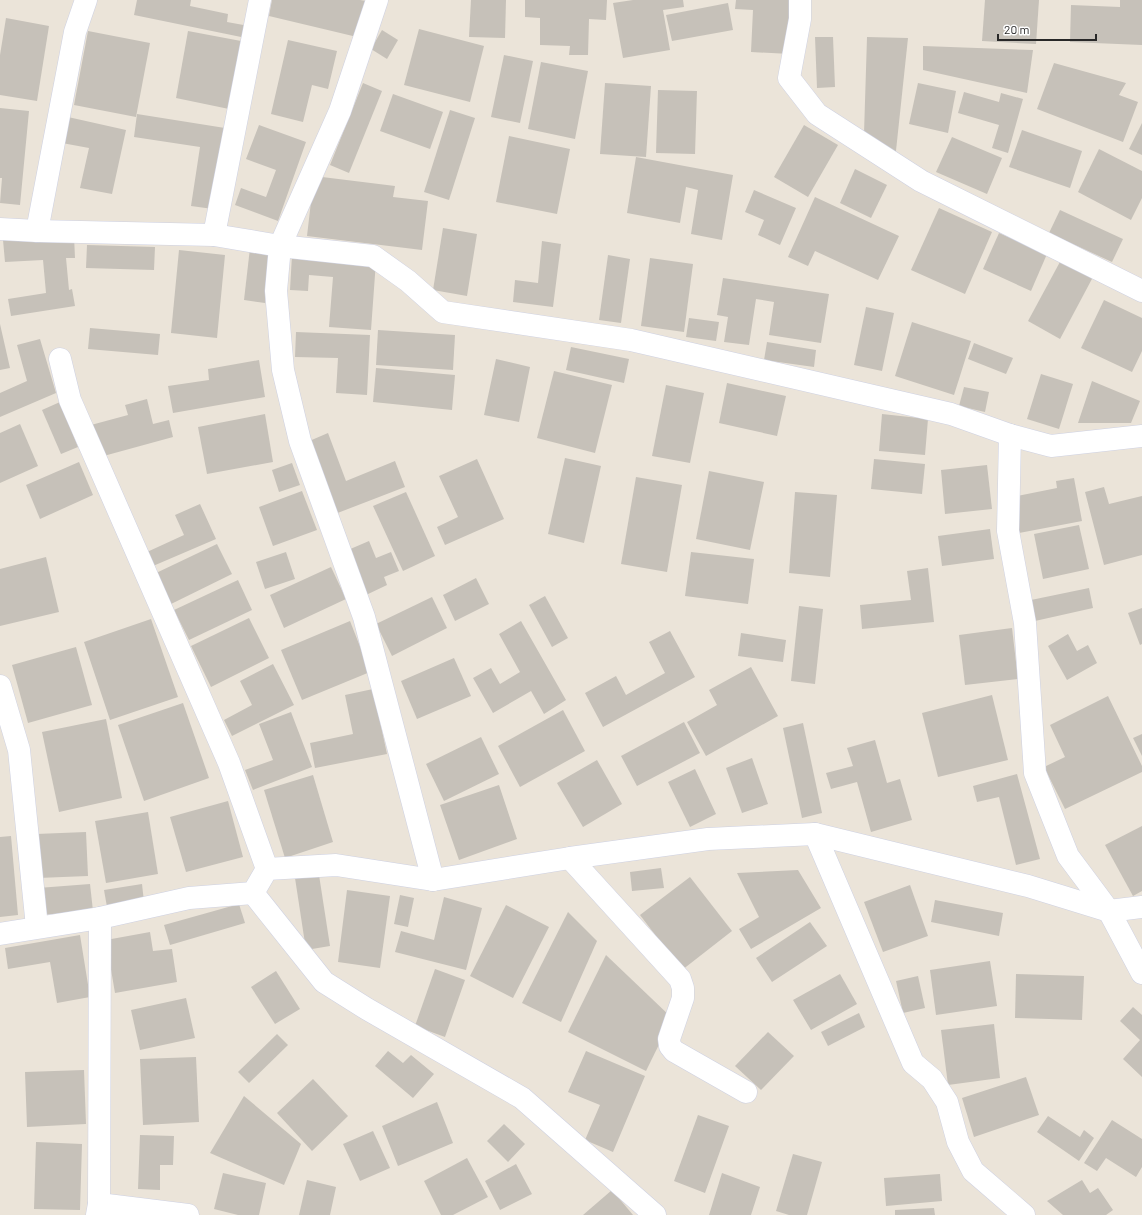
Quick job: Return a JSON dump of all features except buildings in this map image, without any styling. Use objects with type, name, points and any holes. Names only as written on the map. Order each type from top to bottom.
[{"type":"street","points":[[37,231],[75,32],[86,0]]},
{"type":"street","points":[[214,235],[260,0]]},
{"type":"street","points":[[377,0],[340,111],[280,246],[276,291],[283,370],[300,441],[364,617],[433,880]]},
{"type":"street","points":[[800,0],[800,19],[789,78],[817,114],[921,181],[1142,291]]},
{"type":"street","points":[[0,229],[214,235],[280,246],[373,256],[408,281],[442,312],[631,340],[951,414],[1010,435],[1051,446],[1142,436]]},
{"type":"street","points":[[60,359],[70,400],[229,763],[267,869],[253,893]]},
{"type":"street","points":[[1010,435],[1008,531],[1025,623],[1036,773],[1068,856],[1108,911],[1142,972]]},
{"type":"street","points":[[0,686],[18,750],[37,928]]},
{"type":"street","points":[[267,869],[336,865],[433,880],[570,858],[708,839],[815,834],[1028,886],[1108,911],[1142,907]]},
{"type":"street","points":[[815,834],[913,1063],[932,1079],[947,1102],[958,1142],[973,1171],[1024,1215]]},
{"type":"street","points":[[570,858],[680,979],[684,988],[683,998],[669,1040],[670,1046],[674,1050],[746,1092]]},
{"type":"street","points":[[0,934],[100,918],[189,898],[253,893]]},
{"type":"street","points":[[253,893],[324,982],[522,1098],[655,1215]]},
{"type":"street","points":[[100,918],[98,1210],[188,1215]]}]
